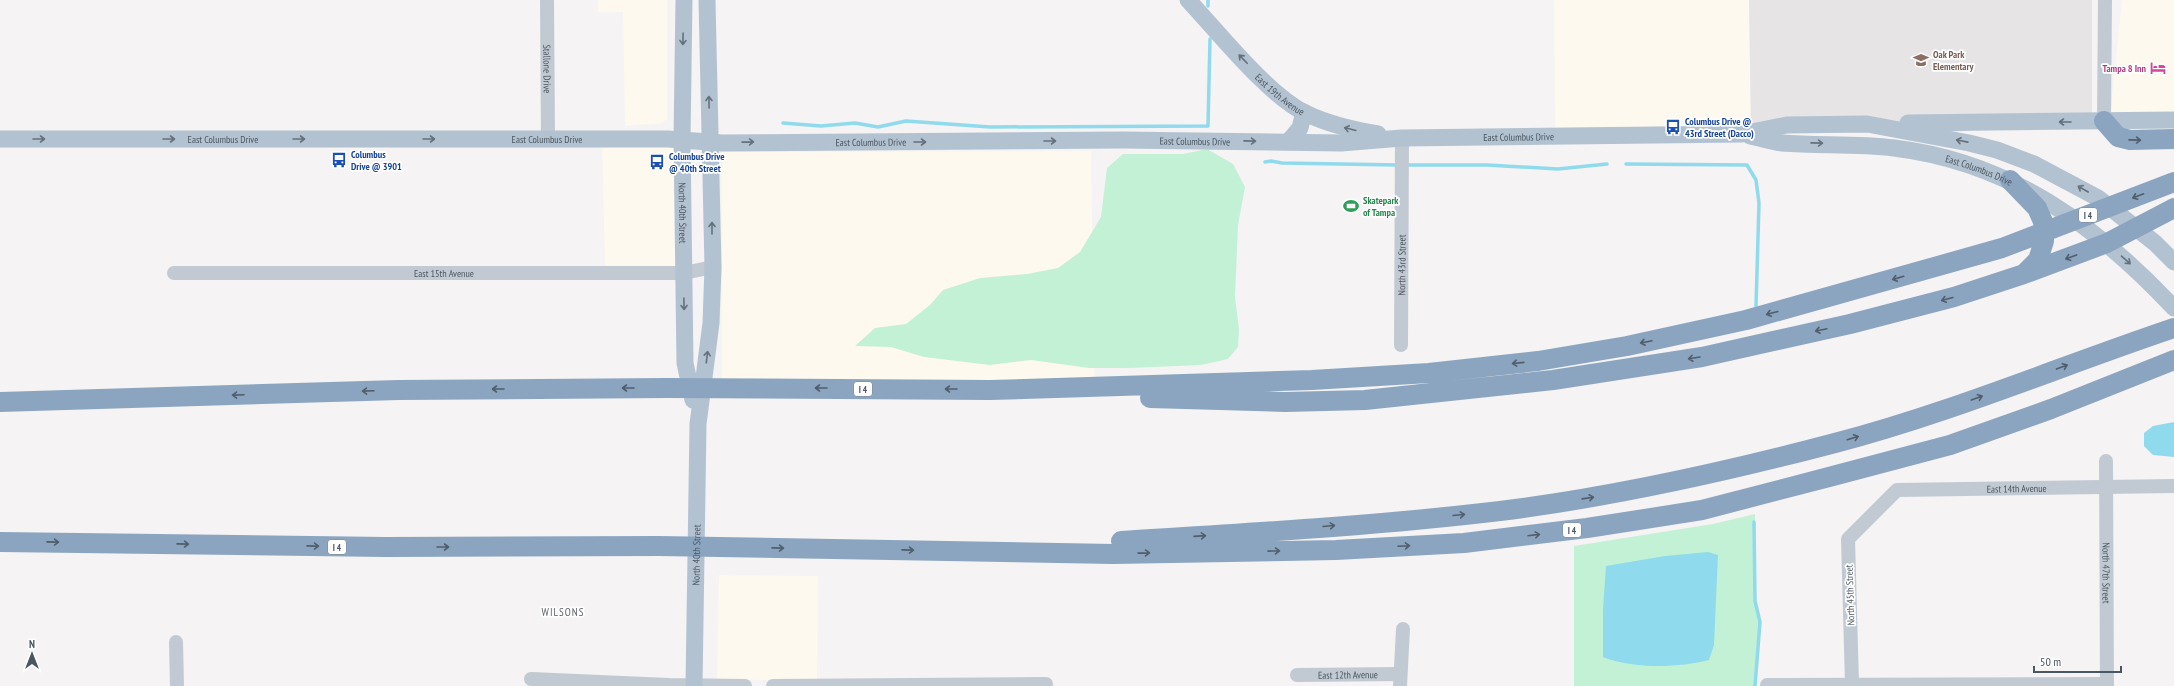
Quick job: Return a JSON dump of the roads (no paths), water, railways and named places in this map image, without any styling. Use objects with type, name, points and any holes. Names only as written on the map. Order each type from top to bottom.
[{"type":"highway","points":[[2104,122],[2118,137],[2130,140],[2174,139]]},
{"type":"highway","points":[[2010,180],[2037,208],[2044,224],[2044,241],[2038,260],[2024,274]]},
{"type":"highway","name":"I 4","points":[[0,402],[399,390],[737,388],[990,390],[1312,380],[1428,373],[1538,361],[1626,346],[1746,320],[2002,248],[2174,182]]},
{"type":"highway","points":[[990,390],[1177,400],[1285,402],[1365,400],[1454,392],[1553,380],[1702,356],[1850,324],[1954,297],[2024,274],[2107,243],[2174,208]]},
{"type":"highway","points":[[965,551],[1221,535],[1386,522],[1499,511],[1606,495],[1717,472],[1838,443],[1952,408],[2174,328]]},
{"type":"highway","points":[[2142,339],[2174,338]]},
{"type":"highway","name":"I 4","points":[[7,542],[386,547],[659,546],[1120,554],[1336,550],[1464,543],[1587,528],[1702,510],[1950,444],[2174,360]]},
{"type":"main road","name":"North 40th Street","points":[[684,0],[682,139],[685,363],[698,424]]},
{"type":"main road","name":"North 40th Street","points":[[694,686],[698,424],[711,323],[713,267],[707,0]]},
{"type":"main road","name":"East 19th Avenue","points":[[1188,0],[1256,72],[1290,103],[1304,112],[1330,124],[1353,130],[1402,138]]},
{"type":"main road","points":[[1289,141],[1300,128],[1304,112]]},
{"type":"main road","points":[[1868,124],[2174,120]]},
{"type":"main road","name":"East Columbus Drive","points":[[0,140],[548,138],[682,139],[722,143],[1289,141],[1341,143],[1402,138],[1742,134],[1787,125],[1868,124],[1969,143],[2034,164],[2098,198],[2137,228],[2174,262]]},
{"type":"main road","name":"East Columbus Drive","points":[[1742,134],[1782,143],[1859,144],[1895,148],[1965,163],[2010,180],[2055,205],[2107,243],[2131,264],[2174,308]]},
{"type":"street","name":"Stallone Drive","points":[[548,0],[548,138]]},
{"type":"street","points":[[2104,122],[2105,0]]},
{"type":"street","name":"North 43rd Street","points":[[1400,345],[1402,138]]},
{"type":"street","name":"East 15th Avenue","points":[[174,273],[684,273],[713,267]]},
{"type":"street","name":"North 47th Street","points":[[2106,461],[2107,685]]},
{"type":"street","name":"East 14th Avenue","points":[[1871,516],[1896,490],[2174,486]]},
{"type":"street","name":"North 45th Street","points":[[1852,684],[1848,538],[1871,516]]},
{"type":"street","points":[[1400,680],[1403,629]]},
{"type":"street","points":[[176,642],[177,686]]},
{"type":"street","name":"East 12th Avenue","points":[[1297,675],[1400,680]]},
{"type":"street","points":[[531,679],[694,686],[745,686]]},
{"type":"street","points":[[773,686],[1046,684]]},
{"type":"street","points":[[1767,685],[2107,685]]},
{"type":"water","points":[[2174,422],[2174,457],[2153,455],[2144,446],[2144,433],[2153,426]]},
{"type":"water","points":[[1708,552],[1718,555],[1714,645],[1709,660],[1684,665],[1656,666],[1628,664],[1603,657],[1603,609],[1606,566],[1665,556]]},
{"type":"waterway","points":[[1208,0],[1208,6]]},
{"type":"waterway","points":[[783,123],[821,126],[855,123],[878,127],[906,121],[990,127],[1208,126],[1210,39]]},
{"type":"waterway","points":[[1265,162],[1398,165]]},
{"type":"waterway","points":[[1404,165],[1487,165],[1558,169],[1607,164]]},
{"type":"waterway","points":[[1626,164],[1747,165],[1756,180],[1759,203],[1756,306]]},
{"type":"waterway","points":[[1754,522],[1755,601],[1760,622],[1755,686]]},
{"type":"place","name":"Oak Park Elementary","points":[[1921,60]]},
{"type":"place","name":"Tampa 8 Inn","points":[[2158,68]]},
{"type":"place","name":"Columbus Drive @ 43rd Street (Dacco)","points":[[1673,127]]},
{"type":"place","name":"Columbus Drive @ 3901","points":[[339,160]]},
{"type":"place","name":"Columbus Drive @ 40th Street","points":[[657,162]]},
{"type":"place","name":"Skatepark of Tampa","points":[[1351,206]]},
{"type":"district","name":"WILSONS","points":[[563,612]]}]
